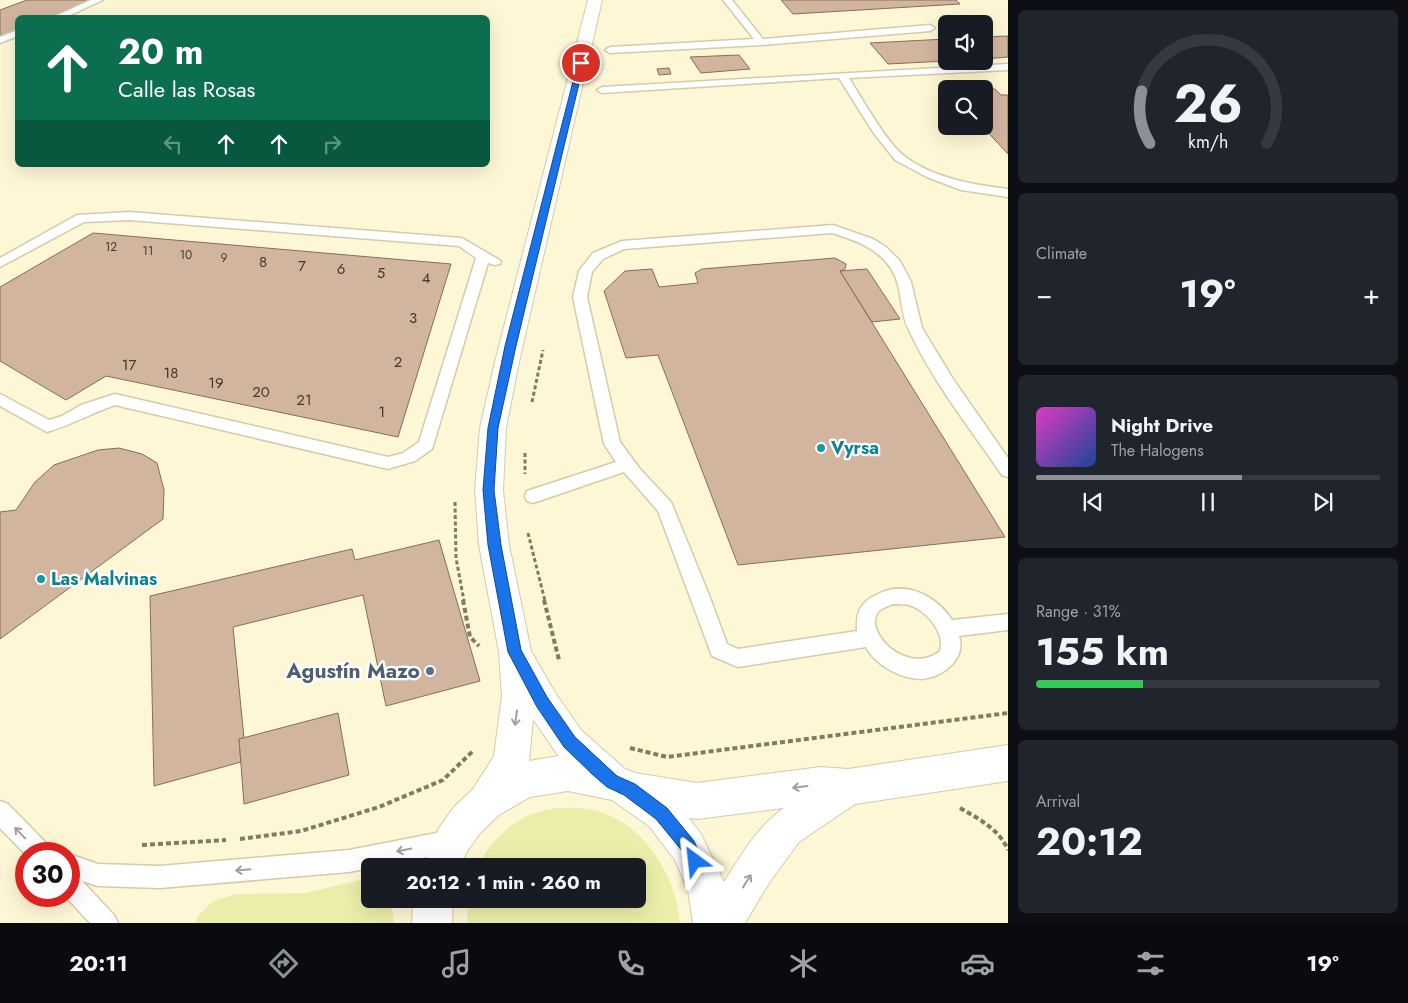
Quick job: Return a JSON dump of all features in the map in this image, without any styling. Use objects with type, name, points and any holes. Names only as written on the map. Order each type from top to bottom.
[{"type":"street","points":[[486,802],[511,761],[519,696],[499,651],[494,545],[489,490],[493,428],[507,362],[595,0]]},
{"type":"street","points":[[499,651],[542,702],[569,742],[621,786],[662,813],[688,847],[707,888],[713,923]]},
{"type":"street","points":[[447,854],[467,820],[486,802],[524,780],[568,774],[697,801],[821,785],[848,787],[1006,769]]},
{"type":"street","points":[[722,923],[755,869],[786,829],[848,787]]},
{"type":"street","points":[[432,923],[433,908]]},
{"type":"lane","points":[[62,15],[99,0]]},
{"type":"lane","points":[[727,0],[761,42]]},
{"type":"lane","points":[[610,50],[761,42],[930,28]]},
{"type":"lane","points":[[0,40],[15,33]]},
{"type":"lane","points":[[602,90],[1008,67]]},
{"type":"lane","points":[[842,75],[878,132],[899,158],[931,175],[965,187],[1008,193]]},
{"type":"lane","points":[[0,263],[81,218],[98,216],[128,216],[462,242],[489,259],[426,445],[418,454],[403,460],[388,463],[115,399],[86,409],[67,420],[47,426],[0,398]]},
{"type":"lane","points":[[870,638],[738,658],[719,650],[700,595],[665,507],[612,444],[580,297],[586,272],[598,256],[622,245],[833,229],[862,238],[887,254],[904,276],[914,325],[932,358],[1008,471]]},
{"type":"lane","points":[[533,496],[627,464]]},
{"type":"lane","points":[[891,596],[904,596],[918,600],[941,617],[948,629],[951,640],[950,651],[946,660],[937,666],[926,669],[913,669],[900,665],[877,649],[865,626],[866,615],[870,605],[879,599],[891,596]]},
{"type":"lane","points":[[948,629],[1008,622]]},
{"type":"lane","points":[[0,812],[29,842]]},
{"type":"lane","points":[[80,869],[98,875],[160,877],[447,854]]},
{"type":"lane","points":[[80,896],[106,923]]},
{"type":"path","points":[[455,499],[456,558],[470,638],[499,651]]},
{"type":"path","points":[[527,530],[561,665]]},
{"type":"path","points":[[627,747],[667,757],[1008,713]]},
{"type":"path","points":[[140,845],[236,839],[301,831],[379,807],[443,780],[476,749]]},
{"type":"path","points":[[956,808],[963,808],[1006,838],[1008,850]]},
{"type":"green space","points":[[557,808],[588,809],[607,814],[639,836],[663,867],[677,904],[680,923],[467,923],[468,908],[646,908],[646,858],[482,858],[498,837],[512,825],[542,811]]},
{"type":"green space","points":[[361,880],[361,908],[392,908],[394,923],[196,923],[197,917],[213,901],[237,894],[306,893]]},
{"type":"building","points":[[27,0],[96,0],[60,15],[15,15],[15,33],[0,39],[0,10]]},
{"type":"building","points":[[781,0],[956,0],[960,4],[793,14]]},
{"type":"building","points":[[1008,36],[1008,57],[993,58],[993,37]]},
{"type":"building","points":[[938,39],[938,61],[888,64],[870,43]]},
{"type":"building","points":[[739,55],[750,69],[701,73],[690,57]]},
{"type":"building","points":[[669,68],[671,74],[659,75],[657,69]]},
{"type":"building","points":[[993,89],[1001,95],[1008,95],[1008,154],[990,135],[993,135]]},
{"type":"building","points":[[93,233],[451,264],[398,437],[106,376],[66,400],[0,361],[0,287]]},
{"type":"building","name":"Vyrsa","points":[[835,258],[846,264],[845,269],[840,271],[1005,537],[738,565],[658,355],[626,358],[604,291],[625,271],[652,269],[659,287],[698,283],[695,273],[702,269]]},
{"type":"building","points":[[867,269],[900,319],[872,322],[840,271]]},
{"type":"building","name":"Las Malvinas","points":[[119,448],[142,454],[157,463],[164,490],[163,519],[0,639],[0,512],[16,510],[35,482],[54,465],[98,450]]},
{"type":"building","points":[[439,540],[480,681],[386,706],[363,595],[233,627],[244,738],[239,739],[241,762],[154,786],[150,596],[352,549],[355,560]]},
{"type":"building","points":[[338,713],[349,775],[244,804],[239,739]]},
{"type":"place","name":"Vyrsa","points":[[821,448]]},
{"type":"place","name":"Las Malvinas","points":[[41,579]]},
{"type":"place","name":"Agustín Mazo","points":[[430,671]]},
{"type":"route","points":[[581,63],[510,346],[493,428],[489,490],[494,545],[515,652],[542,702],[569,742],[612,782],[629,790],[662,813],[688,847],[695,861]]}]
